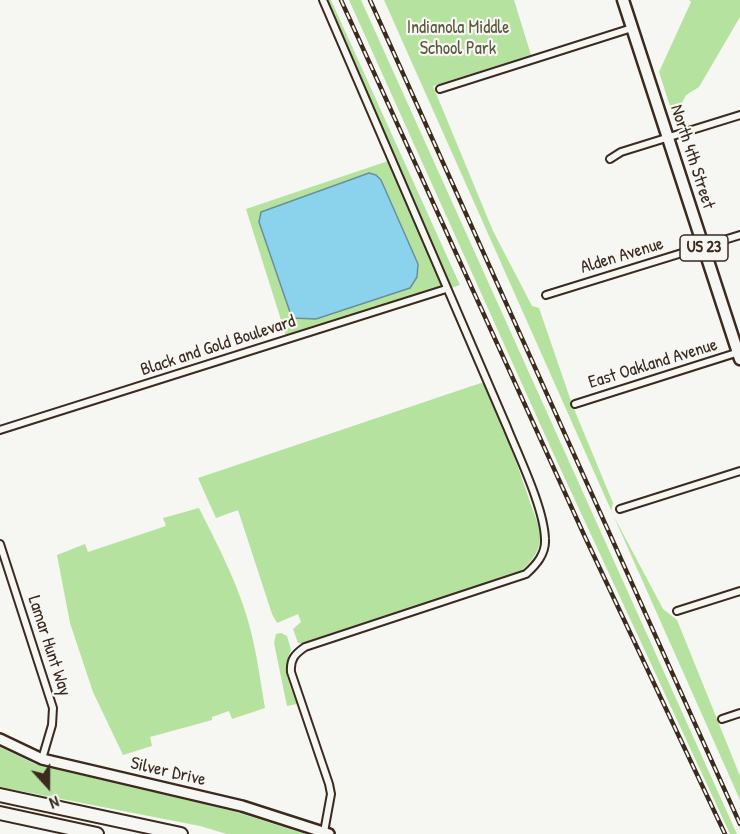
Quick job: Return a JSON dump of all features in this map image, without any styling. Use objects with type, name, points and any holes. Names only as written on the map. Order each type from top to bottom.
[{"type":"highway","points":[[0,795],[181,834]]},
{"type":"highway","points":[[0,813],[97,834]]},
{"type":"main road","name":"North 4th Street","points":[[623,0],[739,355]]},
{"type":"street","points":[[323,0],[525,472],[545,539],[544,551],[535,566],[517,578],[305,647],[296,653],[290,665],[291,672],[331,794],[326,833]]},
{"type":"street","points":[[440,89],[632,28]]},
{"type":"street","points":[[610,159],[621,152],[740,115]]},
{"type":"street","name":"Alden Avenue","points":[[546,295],[740,235]]},
{"type":"street","name":"Black and Gold Boulevard","points":[[0,430],[446,289]]},
{"type":"street","name":"East Oakland Avenue","points":[[575,404],[739,355]]},
{"type":"street","points":[[620,509],[740,471]]},
{"type":"street","name":"Lamar Hunt Way","points":[[0,544],[53,708],[52,725],[42,759]]},
{"type":"street","points":[[677,611],[740,591]]},
{"type":"street","points":[[722,719],[740,713]]},
{"type":"street","name":"Silver Drive","points":[[0,739],[42,759],[242,806],[326,833]]},
{"type":"green space","points":[[323,0],[331,0],[460,285],[287,339],[246,209],[391,160]]},
{"type":"green space","points":[[349,0],[361,0],[737,834],[730,834],[554,455]]},
{"type":"green space","name":"Indianola Middle School Park","points":[[384,0],[514,0],[531,55],[433,86],[493,231],[532,306],[539,308],[572,404],[613,503],[611,510]]},
{"type":"green space","points":[[689,0],[740,0],[740,17],[699,87],[686,95],[674,119],[659,72],[691,2]]},
{"type":"green space","points":[[484,382],[513,453],[537,521],[540,541],[534,556],[520,572],[305,644],[298,643],[293,629],[301,622],[298,614],[277,623],[238,510],[216,518],[198,478]]},
{"type":"green space","points":[[199,508],[230,572],[249,623],[265,708],[232,719],[229,711],[212,717],[212,720],[150,737],[152,746],[123,755],[93,692],[70,623],[57,555],[85,544],[88,552],[166,526],[163,518]]},
{"type":"green space","points":[[613,516],[663,609],[677,620],[740,776],[740,800]]},
{"type":"green space","points":[[281,633],[287,636],[291,650],[287,670],[289,684],[297,704],[287,706],[274,643],[276,634]]},
{"type":"green space","points":[[0,747],[35,764],[233,811],[305,834],[227,834],[200,826],[0,787]]},
{"type":"water","points":[[369,173],[381,180],[418,264],[417,277],[410,288],[316,319],[292,318],[259,222],[261,212]]},
{"type":"railway","points":[[341,0],[585,537],[725,834]]},
{"type":"railway","points":[[370,0],[740,824]]}]
